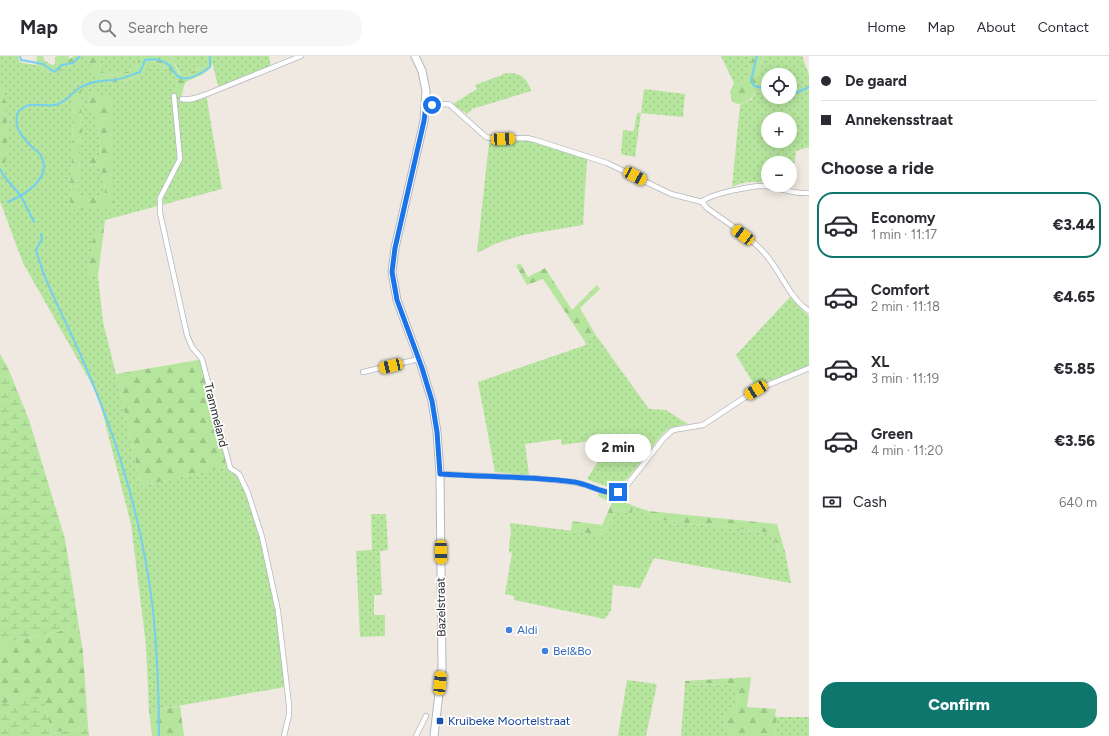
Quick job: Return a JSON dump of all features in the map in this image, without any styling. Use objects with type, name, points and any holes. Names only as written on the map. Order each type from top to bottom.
[{"type":"main road","name":"Bazelstraat","points":[[415,56],[422,71],[426,92],[426,105],[424,121],[395,248],[392,272],[397,300],[419,359],[432,401],[437,432],[440,474],[442,668],[434,736]]},
{"type":"street","points":[[182,99],[193,99],[207,94],[302,56]]},
{"type":"street","name":"Trammeland","points":[[174,96],[180,159],[160,198],[160,213],[187,335],[192,347],[202,359],[230,468],[239,474],[248,493],[262,537],[278,611],[288,694],[288,715],[284,736]]},
{"type":"street","points":[[426,105],[449,104],[486,137],[495,139],[528,138],[535,140],[608,163],[671,194],[702,202],[707,208],[753,242],[764,253],[773,263],[796,299],[809,311]]},
{"type":"street","points":[[702,202],[704,199],[753,186],[765,186],[795,193],[809,193]]},
{"type":"street","points":[[363,372],[419,359]]},
{"type":"street","points":[[440,474],[533,478],[573,482],[606,492],[618,492],[627,485],[664,438],[673,430],[703,425],[756,390],[809,368]]},
{"type":"street","points":[[416,736],[426,716]]},
{"type":"green space","points":[[0,56],[18,56],[19,61],[22,63],[36,65],[54,74],[66,66],[72,65],[82,56],[89,56],[98,81],[110,82],[135,78],[146,71],[152,61],[161,65],[172,73],[177,80],[178,85],[173,90],[173,94],[182,95],[182,99],[206,94],[222,189],[105,220],[104,229],[95,227],[95,276],[98,276],[103,322],[141,486],[230,466],[240,473],[260,531],[278,598],[283,639],[285,687],[149,711],[146,645],[131,524],[98,395],[23,263],[0,201]],"holes":[[[81,90],[82,133],[77,195],[104,195],[105,190],[101,166],[91,165],[101,156],[97,117],[113,208],[70,206],[74,92]]]},
{"type":"green space","points":[[37,56],[43,56],[45,61],[52,65],[55,64],[55,57],[58,56],[69,56],[69,59],[74,56],[82,56],[78,63],[66,66],[54,74],[36,65]]},
{"type":"green space","points":[[89,56],[100,56],[100,64],[103,73],[111,75],[136,69],[138,64],[138,56],[171,56],[178,72],[182,75],[186,75],[207,64],[206,56],[213,56],[213,62],[209,70],[205,73],[186,82],[182,95],[173,94],[173,90],[178,85],[177,80],[172,73],[153,61],[145,72],[135,78],[116,82],[104,82],[98,81],[89,64]]},
{"type":"green space","points":[[100,56],[138,56],[138,64],[136,69],[111,75],[103,73],[100,64]]},
{"type":"green space","points":[[171,56],[206,56],[207,64],[186,75],[182,75]]},
{"type":"green space","points":[[213,56],[269,56],[271,68],[219,89],[213,66]]},
{"type":"green space","points":[[721,56],[753,56],[746,79],[741,82],[734,83]]},
{"type":"green space","points":[[753,56],[764,56],[759,68],[755,93],[749,100],[739,104],[732,101],[730,92],[734,83],[741,82],[746,78]]},
{"type":"green space","points":[[764,56],[802,56],[809,75],[809,147],[796,151],[795,156],[761,156],[761,182],[750,182],[732,187],[740,105],[751,100],[755,94],[759,68]]},
{"type":"green space","points":[[502,74],[517,74],[526,80],[531,91],[472,109],[467,114],[453,104],[477,89],[475,85]]},
{"type":"green space","points":[[0,87],[4,90],[8,135],[4,176],[0,176]]},
{"type":"green space","points":[[644,89],[685,94],[683,117],[641,113]]},
{"type":"green space","points":[[81,90],[82,133],[77,195],[104,195],[105,190],[101,166],[91,165],[91,158],[101,155],[97,117],[91,114],[87,100],[90,92],[111,96],[113,208],[73,210],[70,206],[74,91]]},
{"type":"green space","points":[[637,113],[641,113],[635,157],[621,154],[623,130],[634,131]]},
{"type":"green space","points":[[519,140],[534,142],[587,159],[583,225],[523,235],[497,243],[477,253],[489,143]]},
{"type":"green space","points":[[95,227],[104,229],[98,276],[87,274]]},
{"type":"green space","points":[[520,263],[528,277],[545,268],[572,310],[597,285],[600,289],[580,308],[595,334],[584,340],[543,279],[527,285],[516,266]]},
{"type":"green space","points":[[790,297],[809,316],[809,365],[803,369],[755,386],[736,355]]},
{"type":"green space","points":[[595,334],[649,409],[666,410],[688,424],[667,430],[628,477],[622,483],[613,487],[605,486],[587,479],[597,463],[609,438],[562,445],[561,439],[525,444],[529,475],[495,472],[478,382],[586,345],[584,340]]},
{"type":"green space","points":[[0,354],[8,368],[29,420],[65,539],[79,627],[0,644]]},
{"type":"green space","points":[[204,359],[230,466],[141,486],[116,374]]},
{"type":"green space","points":[[599,492],[634,506],[631,514],[615,510],[605,535],[571,531],[572,521],[602,525],[612,503],[598,496]]},
{"type":"green space","points":[[634,506],[648,511],[653,519],[773,533],[779,553],[785,552],[791,583],[654,558],[640,588],[613,585],[611,610],[605,619],[514,600],[514,596],[505,594],[512,553],[509,552],[511,536],[510,523],[605,535],[615,510],[631,514]]},
{"type":"green space","points":[[648,511],[777,524],[785,552],[779,553],[773,533],[653,519]]},
{"type":"green space","points":[[371,514],[386,514],[388,550],[380,551],[382,595],[374,595],[374,615],[385,615],[385,636],[360,637],[356,551],[372,550]]},
{"type":"green space","points":[[79,627],[83,652],[88,727],[51,733],[43,695],[0,704],[0,644]]},
{"type":"green space","points":[[751,677],[747,707],[776,709],[775,716],[777,717],[775,736],[731,736],[724,718],[729,711],[737,705],[738,688],[731,688],[730,684],[685,685],[685,681]]},
{"type":"green space","points":[[627,680],[657,684],[646,736],[618,736]]},
{"type":"green space","points":[[730,684],[738,688],[737,705],[729,711],[725,724],[731,736],[681,736],[685,685]]},
{"type":"green space","points":[[43,694],[51,733],[88,727],[89,736],[0,736],[0,704]]},
{"type":"green space","points":[[180,706],[184,736],[152,736],[149,711]]},
{"type":"green space","points":[[777,717],[809,717],[809,736],[775,736]]},
{"type":"waterway","points":[[20,56],[21,60],[43,64],[54,72],[62,65],[73,63],[80,56]]},
{"type":"waterway","points":[[8,202],[22,195],[35,184],[40,178],[44,164],[40,155],[26,141],[18,129],[16,121],[18,111],[28,105],[58,104],[77,89],[85,85],[123,78],[140,72],[145,60],[156,59],[162,61],[171,67],[179,77],[191,78],[210,67],[210,56]]},
{"type":"waterway","points":[[757,56],[751,80],[754,86],[761,88]]},
{"type":"waterway","points":[[797,92],[809,87]]},
{"type":"waterway","points":[[0,169],[21,196],[34,222]]},
{"type":"waterway","points":[[41,234],[42,239],[36,250],[42,269],[94,386],[116,446],[136,514],[146,561],[153,609],[158,672],[159,736]]},
{"type":"place","name":"Aldi","points":[[509,630]]},
{"type":"place","name":"Bel&Bo","points":[[545,651]]},
{"type":"place","name":"Kruibeke Moortelstraat","points":[[440,721]]},
{"type":"route","points":[[432,105],[426,105],[424,121],[395,248],[392,272],[397,300],[422,368],[432,401],[437,432],[440,474],[533,478],[573,482],[606,492],[618,492]]}]
